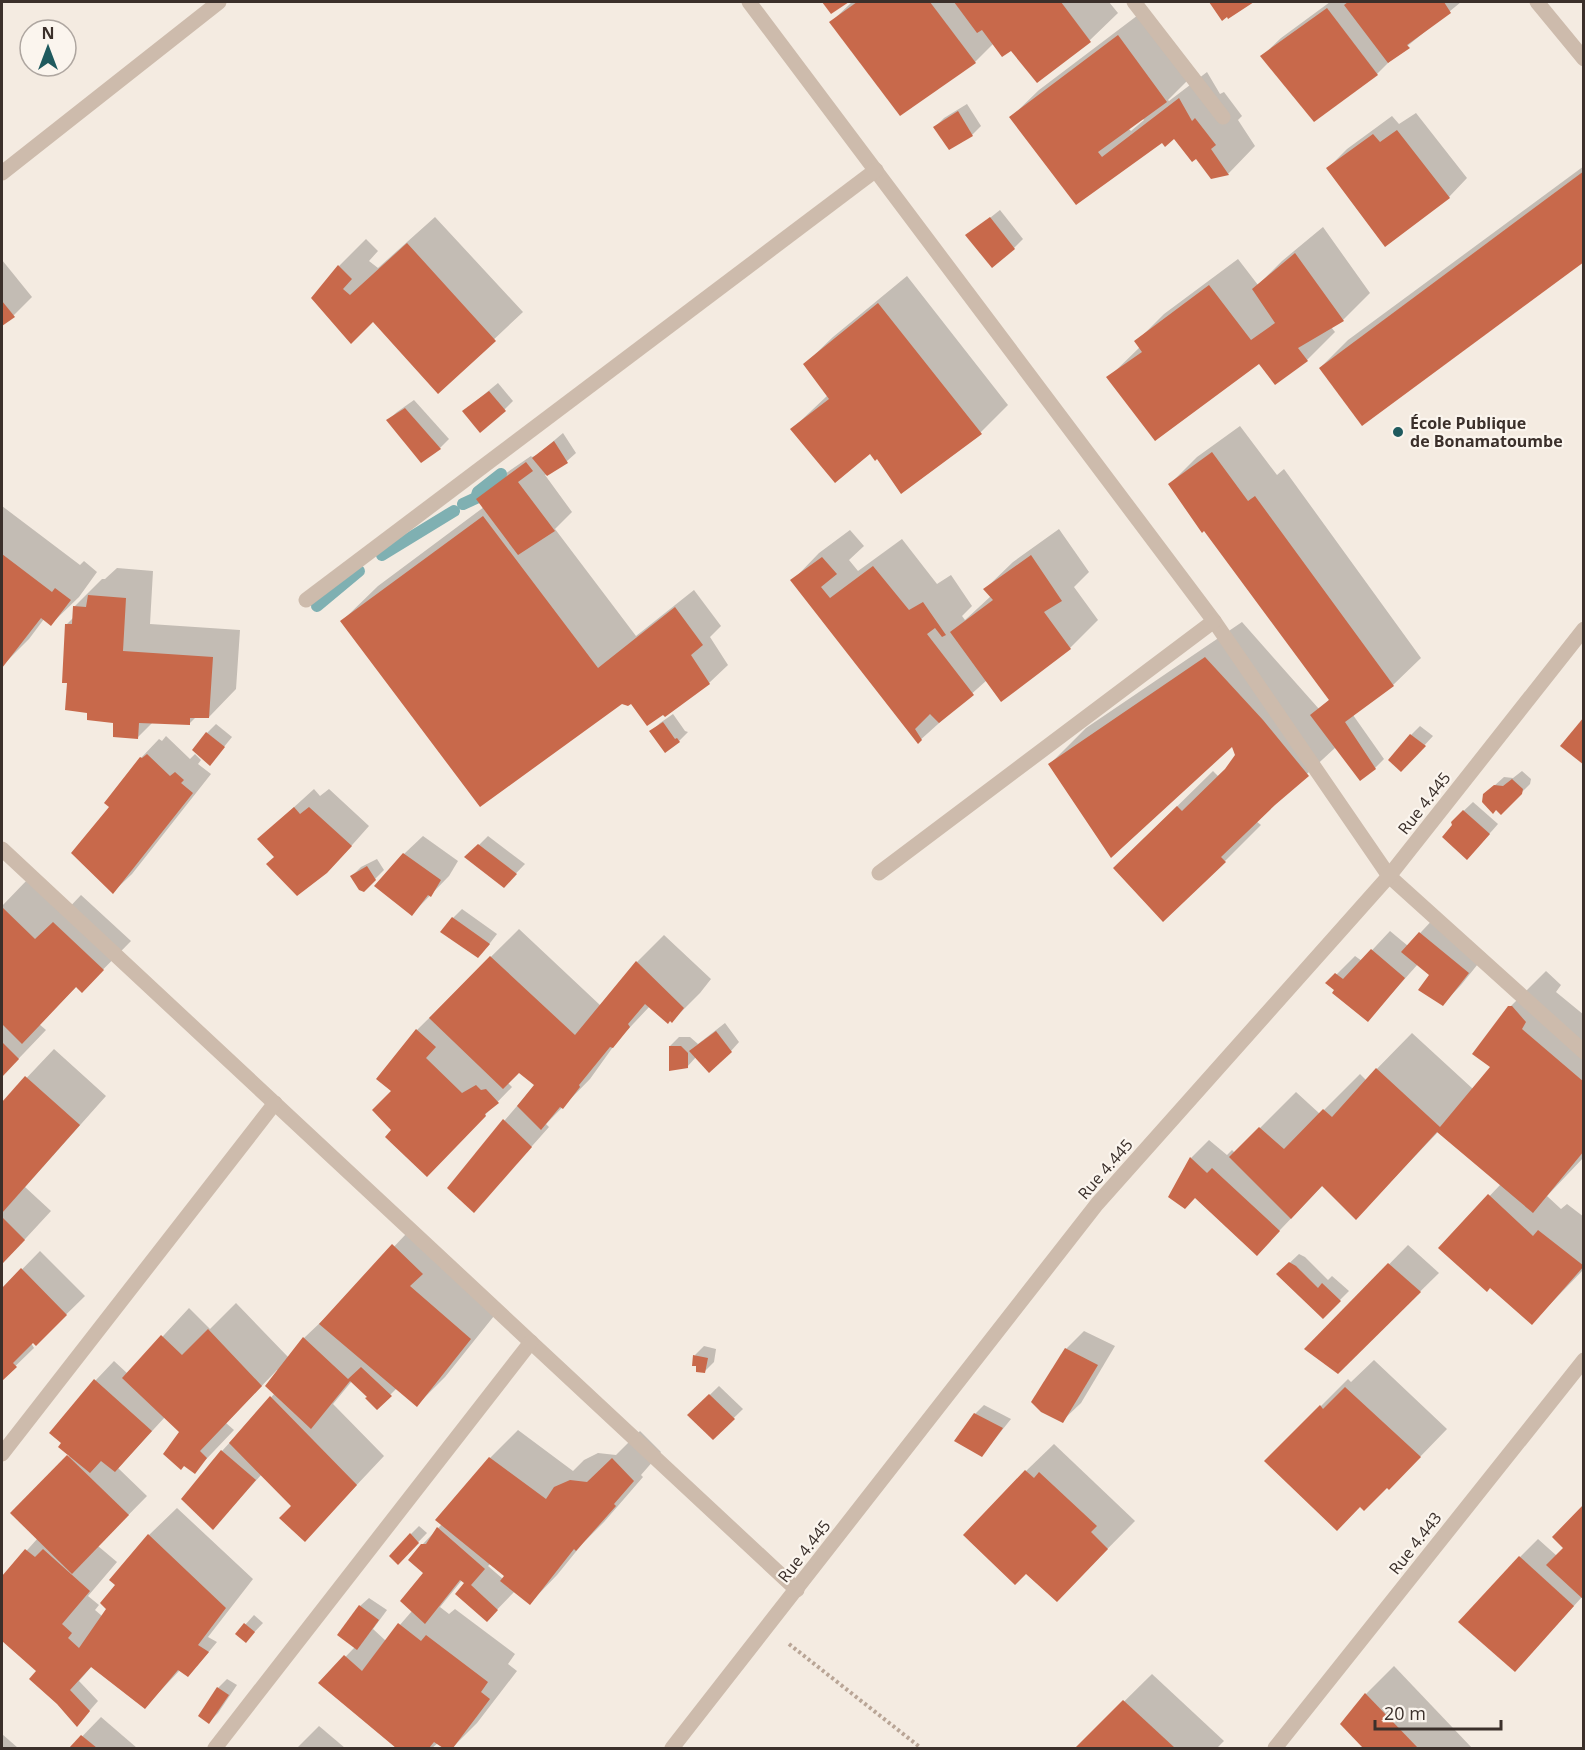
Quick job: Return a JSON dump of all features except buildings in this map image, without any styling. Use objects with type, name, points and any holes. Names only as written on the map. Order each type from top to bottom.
[{"type":"street","points":[[2,173],[219,2]]},
{"type":"street","points":[[749,2],[1214,621],[1389,876],[1584,1052]]},
{"type":"street","points":[[1134,2],[1223,117]]},
{"type":"street","points":[[1537,2],[1584,59]]},
{"type":"street","points":[[306,600],[876,170]]},
{"type":"street","points":[[879,873],[1214,621]]},
{"type":"street","name":"Rue 4.445","points":[[672,1749],[1097,1204],[1389,876],[1584,628]]},
{"type":"street","points":[[2,849],[797,1590]]},
{"type":"street","points":[[2,1454],[275,1103]]},
{"type":"street","points":[[215,1749],[531,1342]]},
{"type":"street","name":"Rue 4.443","points":[[1275,1749],[1584,1360]]},
{"type":"path","points":[[768,1627],[921,1749]]},
{"type":"waterway","points":[[463,504],[476,498],[478,492],[501,474]]},
{"type":"waterway","points":[[382,555],[454,511]]},
{"type":"waterway","points":[[317,606],[359,571]]},
{"type":"place","name":"École Publique de Bonamatoumbe","points":[[1398,432]]}]
